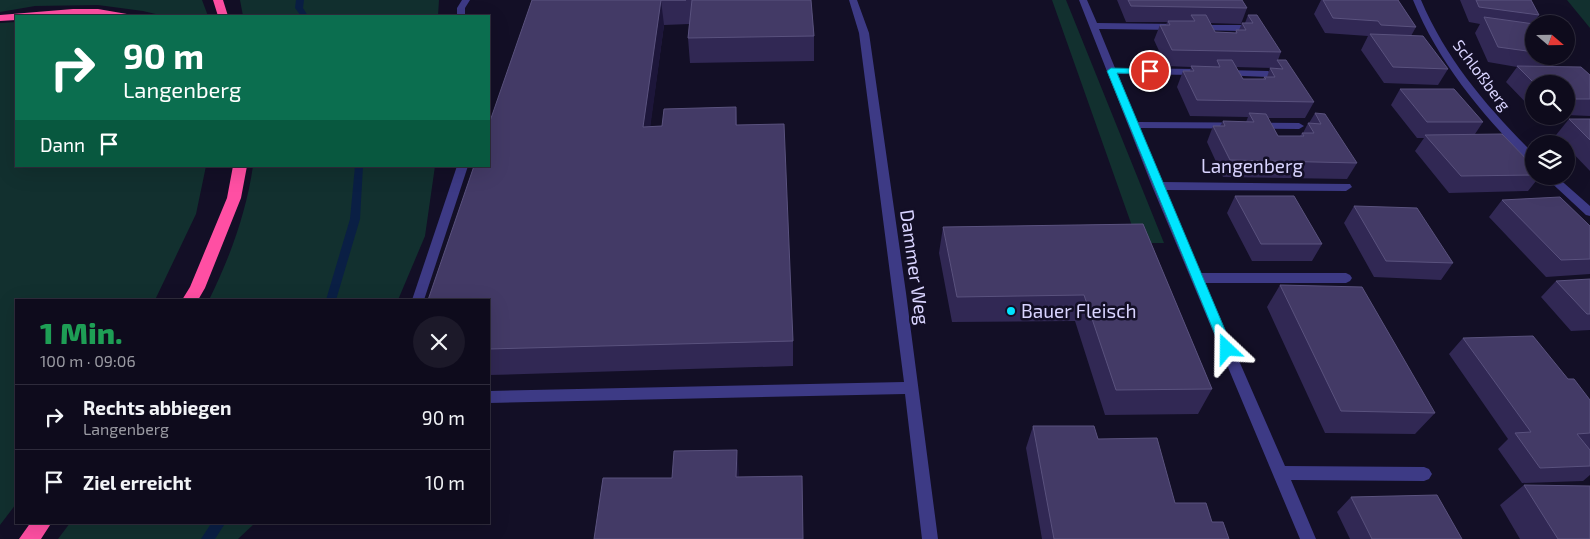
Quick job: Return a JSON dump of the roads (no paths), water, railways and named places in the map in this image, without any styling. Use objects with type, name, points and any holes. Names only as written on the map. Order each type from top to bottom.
[{"type":"highway","points":[[218,0],[223,15]]},
{"type":"highway","points":[[34,15],[55,13],[118,15]]},
{"type":"highway","points":[[0,18],[15,17]]},
{"type":"highway","points":[[191,299],[197,288],[234,198],[240,167]]},
{"type":"highway","points":[[29,539],[41,524]]},
{"type":"street","points":[[461,15],[461,8],[466,0]]},
{"type":"street","points":[[1083,0],[1158,186],[1308,539]]},
{"type":"street","name":"Schloßberg","points":[[1417,0],[1437,43],[1468,88],[1504,131],[1525,152]]},
{"type":"street","name":"Dammer Weg","points":[[853,1],[864,33],[912,388],[930,539]]},
{"type":"street","points":[[1093,26],[1241,28]]},
{"type":"street","points":[[1111,71],[1268,74]]},
{"type":"street","points":[[1133,125],[1299,126]]},
{"type":"street","points":[[418,299],[463,167]]},
{"type":"street","points":[[1559,185],[1590,212]]},
{"type":"street","name":"Langenberg","points":[[1158,186],[1346,187]]},
{"type":"street","points":[[1198,278],[1346,278]]},
{"type":"street","points":[[490,397],[912,388]]},
{"type":"street","points":[[1279,473],[1424,474]]},
{"type":"waterway","points":[[300,0],[299,8],[304,15]]},
{"type":"waterway","points":[[331,299],[355,219],[359,167]]},
{"type":"waterway","points":[[207,539],[218,524]]},
{"type":"place","name":"Bauer Fleisch","points":[[1011,311]]}]
